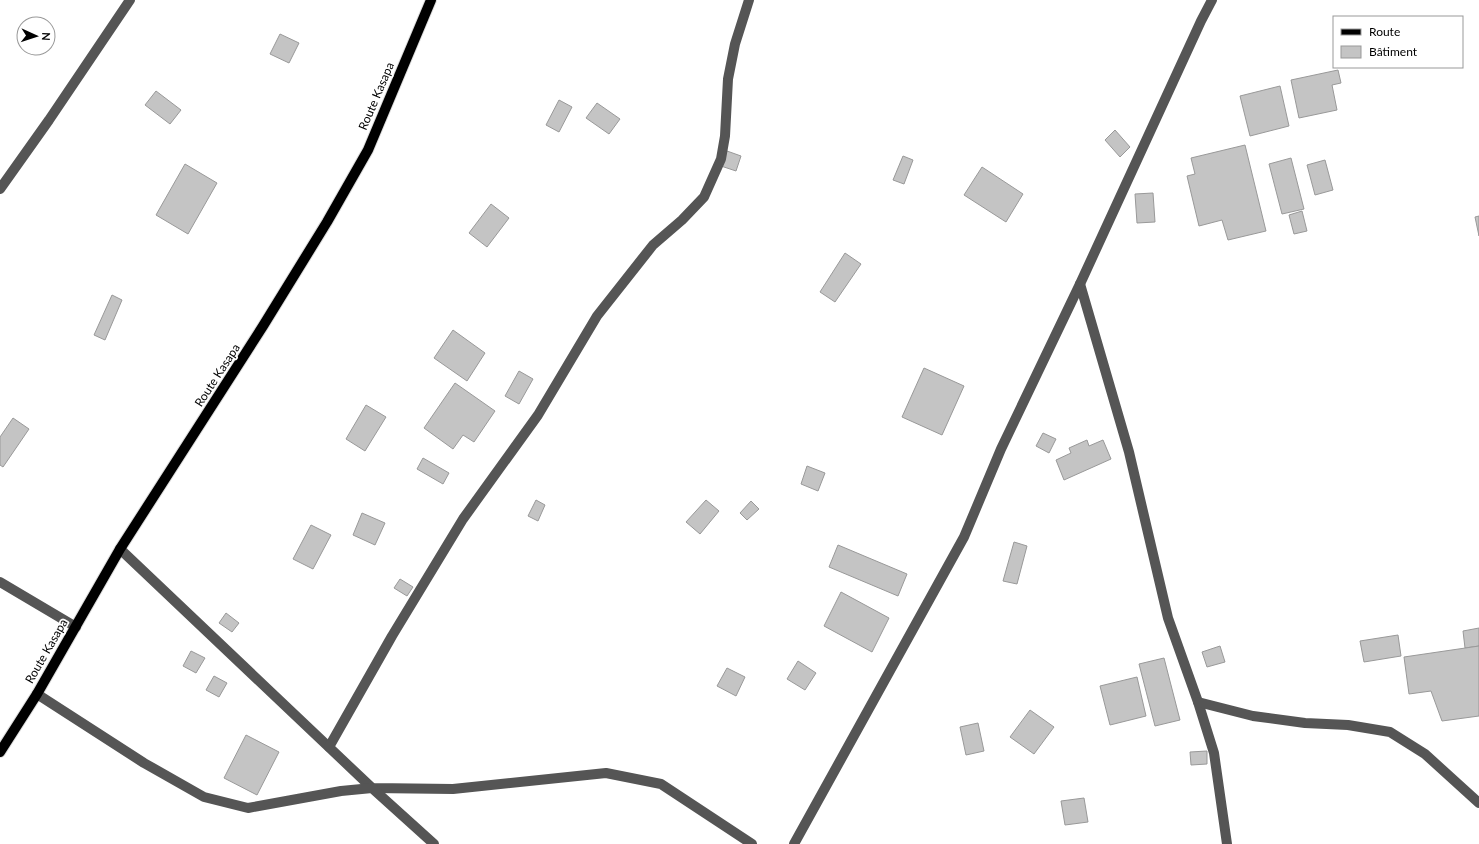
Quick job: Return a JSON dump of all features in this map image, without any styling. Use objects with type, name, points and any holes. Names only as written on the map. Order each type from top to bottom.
[{"type":"main road","name":"Route Kasapa","points":[[0,752],[76,627],[120,549],[263,326],[335,209],[368,150],[431,0]]},
{"type":"street","points":[[0,188],[49,120],[130,0]]},
{"type":"street","points":[[329,747],[392,636],[462,519],[538,415],[597,316],[653,245],[682,220],[704,198],[721,159],[725,136],[728,79],[733,51],[749,0]]},
{"type":"street","points":[[794,844],[964,537],[1001,449],[1080,284],[1212,0]]},
{"type":"street","points":[[1080,284],[1129,452],[1168,618],[1198,702],[1214,753],[1227,844]]},
{"type":"street","points":[[120,549],[372,788],[434,844]]},
{"type":"street","points":[[0,582],[76,627]]},
{"type":"street","points":[[36,694],[144,763],[204,797],[248,808],[340,790],[372,788],[453,789],[606,773],[661,784],[752,844]]},
{"type":"street","points":[[1198,702],[1253,716],[1348,725],[1390,732],[1426,754],[1479,803]]},
{"type":"building","points":[[280,34],[299,43],[289,63],[270,54]]},
{"type":"building","points":[[1338,70],[1341,83],[1332,85],[1337,110],[1299,118],[1291,80]]},
{"type":"building","points":[[1280,86],[1289,126],[1250,136],[1240,96]]},
{"type":"building","points":[[156,91],[181,110],[170,124],[145,105]]},
{"type":"building","points":[[559,100],[572,107],[559,132],[546,125]]},
{"type":"building","points":[[597,103],[620,119],[609,134],[586,118]]},
{"type":"building","points":[[1115,130],[1130,147],[1120,157],[1105,140]]},
{"type":"building","points":[[1245,145],[1266,231],[1228,240],[1222,220],[1199,226],[1187,176],[1195,174],[1191,158]]},
{"type":"building","points":[[727,151],[741,156],[736,171],[721,166]]},
{"type":"building","points":[[903,156],[913,160],[904,184],[893,180]]},
{"type":"building","points":[[1291,158],[1304,209],[1282,214],[1269,164]]},
{"type":"building","points":[[1325,160],[1333,190],[1315,195],[1307,165]]},
{"type":"building","points":[[185,164],[217,183],[188,234],[156,215]]},
{"type":"building","points":[[982,167],[1023,194],[1006,222],[964,195]]},
{"type":"building","points":[[1153,193],[1155,222],[1137,223],[1135,194]]},
{"type":"building","points":[[491,204],[509,218],[487,247],[469,233]]},
{"type":"building","points":[[1302,211],[1307,231],[1294,234],[1289,215]]},
{"type":"building","points":[[1479,216],[1479,236],[1475,217]]},
{"type":"building","points":[[845,253],[861,264],[835,302],[820,292]]},
{"type":"building","points":[[112,295],[122,300],[105,340],[94,335]]},
{"type":"building","points":[[453,330],[485,353],[467,381],[434,358]]},
{"type":"building","points":[[924,368],[964,386],[942,435],[902,417]]},
{"type":"building","points":[[519,371],[533,379],[519,404],[505,396]]},
{"type":"building","points":[[455,383],[495,411],[474,442],[463,435],[453,449],[424,428]]},
{"type":"building","points":[[366,405],[386,417],[365,451],[346,439]]},
{"type":"building","points":[[13,418],[29,429],[3,467],[0,465],[0,437]]},
{"type":"building","points":[[1043,433],[1056,439],[1049,453],[1036,446]]},
{"type":"building","points":[[1087,440],[1089,446],[1103,440],[1111,459],[1064,480],[1056,460],[1071,453],[1069,448]]},
{"type":"building","points":[[423,458],[449,473],[443,484],[417,469]]},
{"type":"building","points":[[807,466],[825,473],[818,491],[801,484]]},
{"type":"building","points":[[536,500],[545,505],[538,521],[528,516]]},
{"type":"building","points":[[706,500],[719,511],[700,534],[686,522]]},
{"type":"building","points":[[751,501],[759,509],[747,520],[740,513]]},
{"type":"building","points":[[362,513],[385,523],[375,545],[353,535]]},
{"type":"building","points":[[311,525],[331,535],[313,569],[293,559]]},
{"type":"building","points":[[1014,542],[1027,546],[1017,584],[1003,581]]},
{"type":"building","points":[[838,545],[907,574],[898,596],[829,567]]},
{"type":"building","points":[[400,579],[413,587],[407,596],[394,588]]},
{"type":"building","points":[[841,592],[889,618],[872,652],[824,626]]},
{"type":"building","points":[[226,613],[239,623],[232,632],[219,623]]},
{"type":"building","points":[[1479,628],[1479,646],[1465,648],[1463,631]]},
{"type":"building","points":[[1398,635],[1401,656],[1364,662],[1360,641]]},
{"type":"building","points":[[1220,646],[1225,662],[1207,667],[1202,652]]},
{"type":"building","points":[[1479,646],[1479,716],[1442,721],[1431,691],[1409,694],[1404,657]]},
{"type":"building","points":[[191,651],[205,658],[196,673],[183,666]]},
{"type":"building","points":[[1164,658],[1180,720],[1155,726],[1139,664]]},
{"type":"building","points":[[798,661],[816,673],[805,690],[787,679]]},
{"type":"building","points":[[727,668],[745,677],[736,696],[717,686]]},
{"type":"building","points":[[214,676],[227,683],[219,697],[206,690]]},
{"type":"building","points":[[1137,677],[1146,716],[1110,725],[1100,686]]},
{"type":"building","points":[[1030,710],[1054,727],[1034,754],[1010,737]]},
{"type":"building","points":[[978,723],[984,751],[966,755],[960,727]]},
{"type":"building","points":[[246,735],[279,752],[257,795],[224,778]]},
{"type":"building","points":[[1207,751],[1207,764],[1191,765],[1190,752]]},
{"type":"building","points":[[1084,798],[1088,822],[1065,825],[1061,801]]}]
